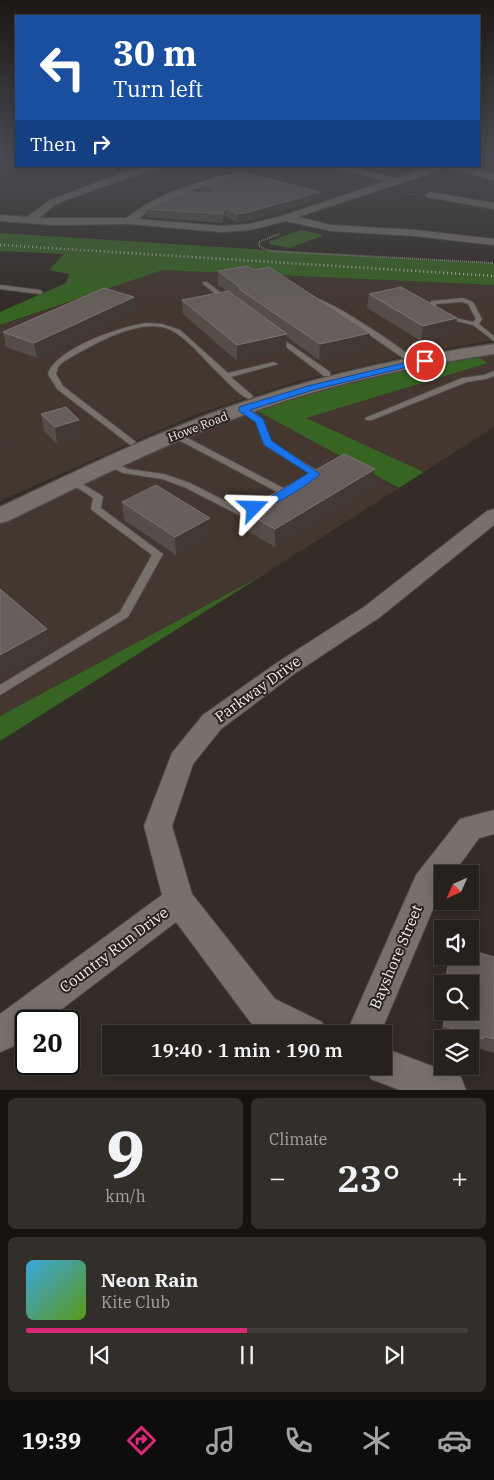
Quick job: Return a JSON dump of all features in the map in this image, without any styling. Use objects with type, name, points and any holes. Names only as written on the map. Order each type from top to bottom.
[{"type":"street","points":[[30,220],[46,208]]},
{"type":"street","points":[[129,221],[143,208]]},
{"type":"street","points":[[0,218],[53,222],[129,221],[221,229],[250,227],[316,208]]},
{"type":"street","points":[[286,218],[331,228],[415,233],[494,242]]},
{"type":"street","name":"Howe Road","points":[[0,516],[246,403],[327,374],[406,356],[494,340]]},
{"type":"street","name":"Howe Road","points":[[0,501],[192,416],[374,372],[494,349]]},
{"type":"street","name":"Parkway Drive","points":[[292,1025],[263,1011],[179,901],[158,826],[181,760],[212,722],[286,668],[372,612],[494,515]]},
{"type":"street","name":"Bayshore Street","points":[[367,1025],[427,885],[470,828],[494,822]]},
{"type":"street","name":"Country Run Drive","points":[[0,1035],[179,901]]},
{"type":"street","points":[[392,1069],[448,1090]]},
{"type":"lane","points":[[205,283],[235,306]]},
{"type":"lane","points":[[0,287],[40,292]]},
{"type":"lane","points":[[311,297],[335,309],[406,356]]},
{"type":"lane","points":[[475,324],[479,319],[471,303],[463,300],[433,302],[433,309],[454,319],[475,324],[494,340]]},
{"type":"lane","points":[[111,464],[126,472],[164,477],[187,485],[240,512],[270,503],[315,474],[268,443],[260,421],[225,376],[178,331],[165,325],[135,325],[121,329],[60,360],[54,367],[52,374],[60,387],[132,442]]},
{"type":"lane","points":[[265,328],[327,374]]},
{"type":"lane","points":[[225,376],[274,364]]},
{"type":"lane","points":[[369,418],[464,380],[486,377],[494,373]]},
{"type":"lane","points":[[176,435],[294,488]]},
{"type":"lane","points":[[0,691],[124,614],[158,554],[96,509],[98,497],[73,482]]},
{"type":"shaded area","points":[[163,270],[494,285],[494,340],[406,356],[303,380],[249,397],[192,416],[0,501],[0,325]]},
{"type":"shaded area","points":[[494,349],[494,427],[424,472],[305,418],[487,363],[469,352]]},
{"type":"shaded area","points":[[250,407],[399,488],[266,573],[0,716],[0,516]]},
{"type":"green space","points":[[301,230],[321,234],[322,236],[290,248],[269,244],[270,241]]},
{"type":"green space","points":[[0,233],[494,263],[494,285],[163,270],[0,325],[0,312],[66,283],[69,274],[49,270],[64,254],[0,251]]},
{"type":"green space","points":[[469,352],[488,363],[306,418],[424,472],[399,488],[250,407]]},
{"type":"green space","points":[[266,573],[0,741],[0,716]]},
{"type":"building","points":[[149,208],[264,208],[237,214],[225,208],[223,214],[146,209]]},
{"type":"building","points":[[248,266],[254,270],[269,267],[370,333],[320,344],[239,289],[242,289],[218,271]]},
{"type":"building","points":[[401,287],[457,318],[423,326],[369,294]]},
{"type":"building","points":[[104,288],[134,297],[34,343],[3,332]]},
{"type":"building","points":[[228,291],[287,334],[237,345],[182,300]]},
{"type":"building","points":[[66,407],[79,420],[55,427],[41,414]]},
{"type":"building","points":[[344,454],[375,469],[275,529],[243,511]]},
{"type":"building","points":[[156,485],[210,518],[175,537],[122,502]]},
{"type":"building","points":[[0,589],[47,629],[0,655]]},
{"type":"building","points":[[479,953],[494,957],[494,1039],[484,1036],[483,1039],[479,1038],[479,1030],[456,1030],[444,1026],[445,1020],[479,1020],[479,975],[447,975],[448,965],[479,965]]},
{"type":"railway","points":[[0,245],[494,276]]},
{"type":"route","points":[[254,508],[267,505],[315,474],[268,443],[260,421],[242,409],[311,388],[425,361]]}]
